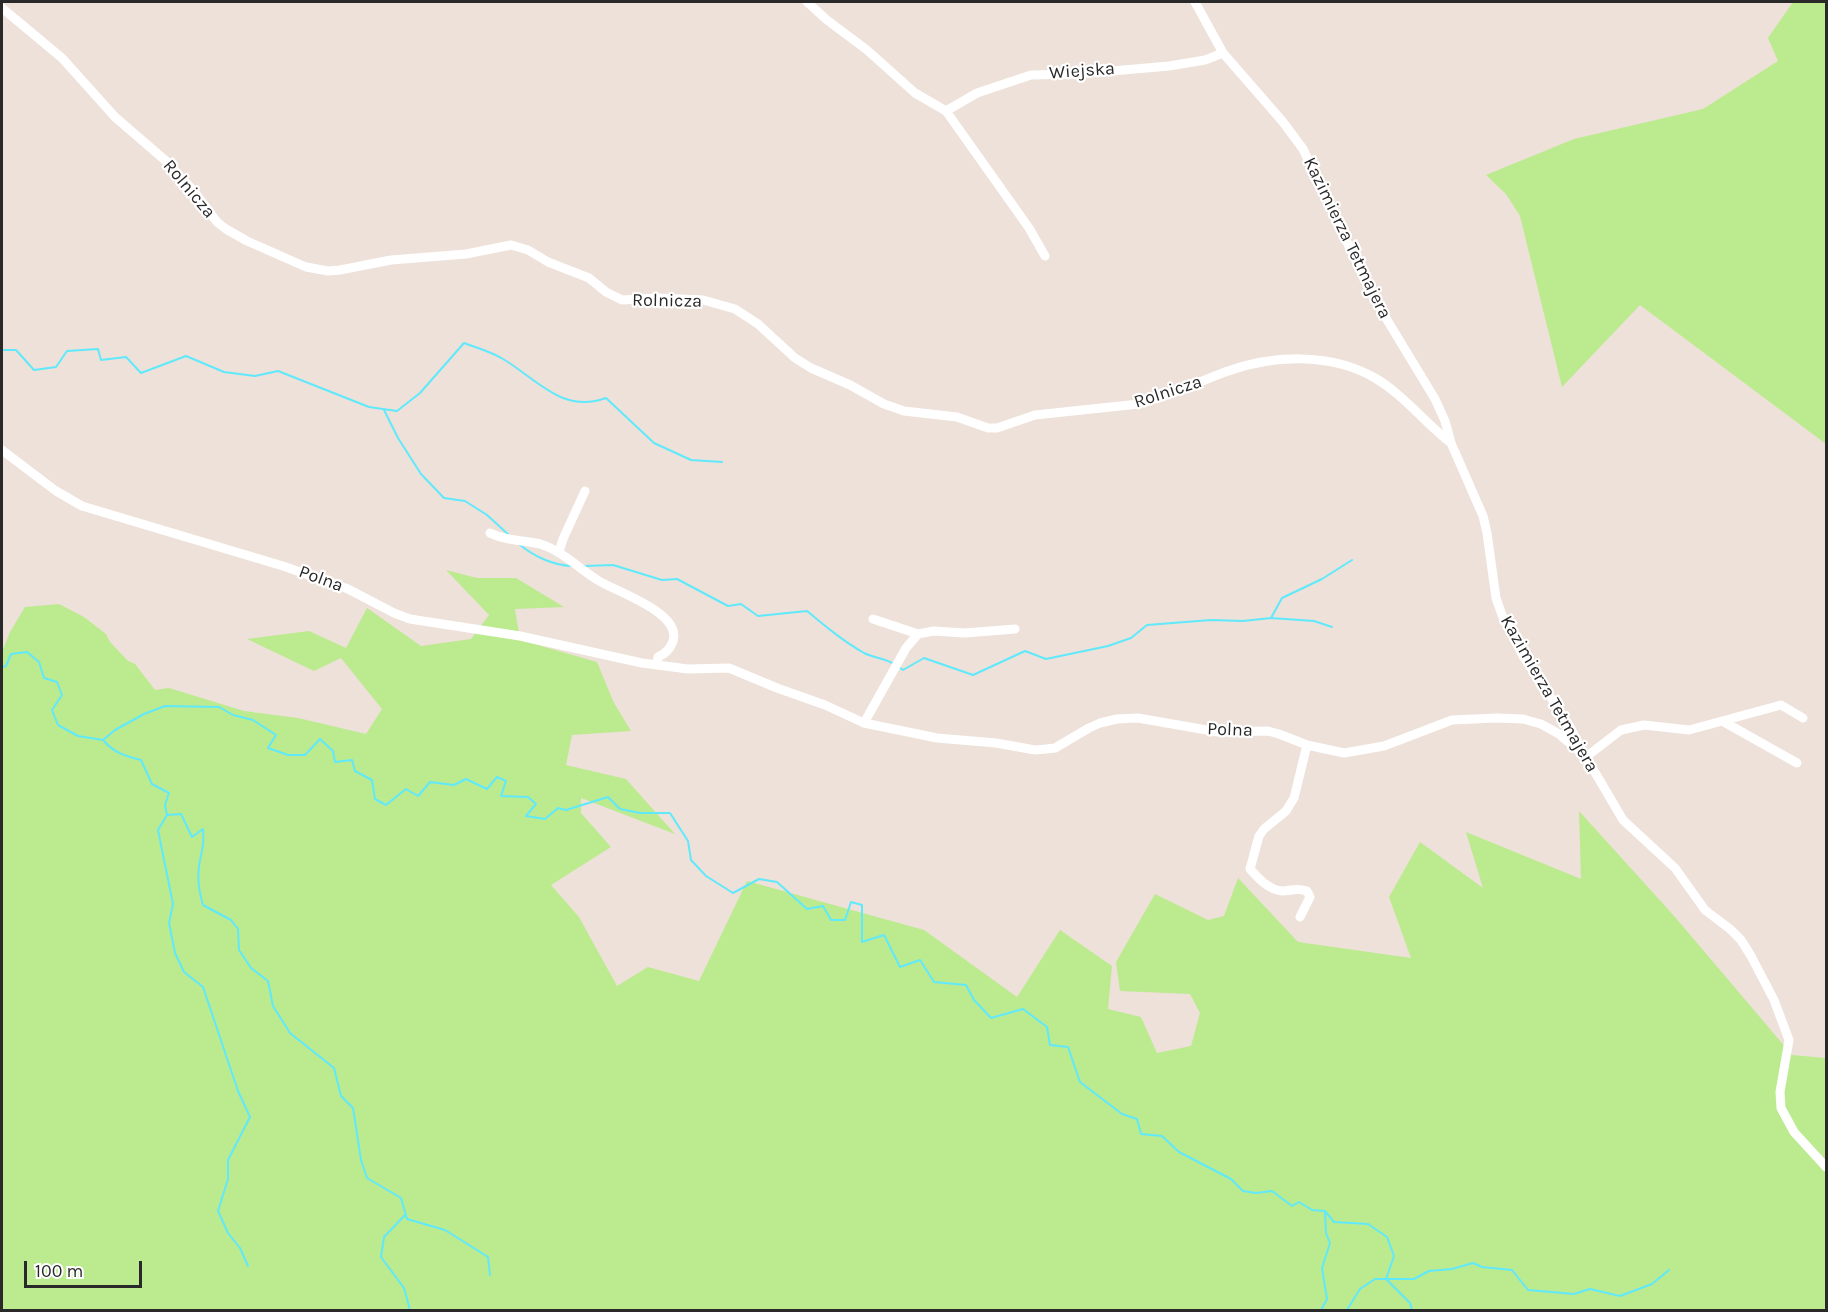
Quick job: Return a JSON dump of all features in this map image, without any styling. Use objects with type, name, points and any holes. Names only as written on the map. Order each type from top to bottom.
[{"type":"street","points":[[807,2],[867,50],[915,93],[946,111],[1029,228],[1045,256]]},
{"type":"street","name":"Kazimierza Tetmajera","points":[[1195,2],[1224,53],[1304,150],[1372,295],[1435,399],[1445,421],[1451,443],[1483,516],[1496,598],[1523,656],[1569,725],[1623,820],[1666,859],[1706,910],[1734,932],[1751,956],[1774,1000],[1789,1040],[1780,1092],[1781,1108],[1794,1132],[1827,1167]]},
{"type":"street","name":"Rolnicza","points":[[2,8],[62,58],[115,117],[166,161],[226,230],[306,267],[328,271],[340,270],[391,260],[466,254],[511,245],[519,246],[548,262],[589,278],[606,292],[622,300],[657,298],[703,300],[735,309],[765,329],[795,357],[884,404],[904,411],[957,417],[988,428],[998,428],[1035,415],[1139,404],[1246,366],[1297,359],[1322,360],[1357,369],[1374,378],[1409,404],[1451,443]]},
{"type":"street","name":"Wiejska","points":[[946,111],[977,93],[1031,75],[1078,74],[1169,66],[1205,60],[1224,53]]},
{"type":"street","name":"Polna","points":[[2,450],[56,491],[82,506],[300,572],[354,591],[402,616],[428,623],[530,638],[657,665],[688,669],[729,668],[864,723],[937,738],[996,742],[1035,750],[1055,748],[1100,723],[1138,718],[1218,732],[1268,731],[1333,752],[1362,751],[1384,746],[1452,720],[1497,718],[1523,719],[1541,724],[1559,734],[1586,757]]},
{"type":"street","points":[[560,552],[563,539],[585,491]]},
{"type":"street","points":[[490,534],[539,544],[560,552],[584,572],[615,590],[636,598],[666,619],[674,635],[672,644],[666,653],[658,657],[657,665]]},
{"type":"street","points":[[873,619],[918,634],[934,631],[965,633],[1015,629]]},
{"type":"street","points":[[864,723],[906,648],[918,634]]},
{"type":"street","points":[[1586,757],[1621,730],[1644,725],[1689,730],[1782,705],[1803,718]]},
{"type":"street","points":[[1724,722],[1797,763]]},
{"type":"street","points":[[1300,917],[1310,897],[1307,891],[1296,888],[1282,891],[1268,886],[1250,868],[1259,836],[1286,811],[1294,798],[1307,745]]},
{"type":"green space","points":[[1793,2],[1826,2],[1826,444],[1640,305],[1562,387],[1520,216],[1506,194],[1486,175],[1574,139],[1703,109],[1778,61],[1768,38]]},
{"type":"green space","points":[[446,570],[477,578],[516,578],[564,607],[515,609],[520,640],[597,662],[614,703],[631,731],[572,735],[566,765],[626,779],[675,834],[581,798],[581,813],[611,847],[551,885],[579,917],[617,986],[648,967],[699,981],[747,881],[924,930],[1017,997],[1060,930],[1112,966],[1108,1009],[1141,1017],[1157,1053],[1191,1046],[1200,1013],[1190,994],[1120,991],[1116,962],[1155,894],[1208,920],[1224,916],[1238,878],[1298,942],[1411,958],[1389,897],[1420,842],[1483,888],[1466,832],[1581,879],[1579,811],[1675,917],[1792,1055],[1826,1058],[1826,1310],[2,1310],[2,652],[10,632],[25,607],[59,604],[84,617],[106,634],[110,642],[128,661],[135,664],[155,690],[169,688],[244,711],[298,718],[366,734],[382,709],[341,658],[314,671],[247,639],[309,631],[346,648],[367,608],[421,646],[471,639],[489,615]]},
{"type":"waterway","points":[[2,350],[16,350],[34,370],[56,367],[67,351],[98,349],[101,360],[126,357],[141,373],[186,356],[224,372],[255,376],[278,371],[369,407],[397,411],[420,393],[464,343],[499,357],[563,398],[590,402],[606,398],[654,443],[691,460],[722,462]]},
{"type":"waterway","points":[[384,410],[398,438],[421,474],[444,498],[465,501],[487,515],[510,536]]},
{"type":"waterway","points":[[519,544],[544,560],[573,566]]},
{"type":"waterway","points":[[899,667],[903,670],[924,658],[973,675],[1025,651],[1046,659],[1108,646],[1131,638],[1147,625],[1271,618],[1282,598],[1322,579],[1352,560]]},
{"type":"waterway","points":[[585,566],[613,565],[662,580],[677,579],[728,606],[741,604],[758,616],[807,611],[856,648],[894,664]]},
{"type":"waterway","points":[[1271,618],[1314,621],[1332,627]]},
{"type":"waterway","points":[[2,667],[6,666],[11,654],[27,652],[39,662],[44,678],[57,682],[62,695],[52,710],[58,725],[78,736],[103,740],[115,730],[144,714],[165,706],[219,707],[233,715],[253,720],[276,735],[268,748],[288,755],[305,755],[320,739],[333,751],[335,762],[352,760],[355,771],[372,780],[375,799],[386,805],[406,789],[418,796],[430,782],[454,785],[466,779],[487,789],[497,777],[506,781],[501,796],[528,797],[536,804],[526,816],[545,819],[558,808],[566,810],[608,797],[620,809],[640,813],[670,813],[688,841],[691,860],[706,876],[733,893],[759,879],[777,882],[807,909],[823,906],[831,920],[845,920],[851,902],[862,905],[862,942],[884,935],[900,967],[920,960],[934,982],[966,985],[974,1000],[991,1018],[1023,1009],[1047,1027],[1050,1045],[1068,1047],[1080,1082],[1122,1114],[1137,1119],[1141,1134],[1162,1136],[1179,1152],[1231,1179],[1243,1191],[1256,1193],[1272,1191],[1292,1206],[1299,1202],[1312,1210],[1325,1211],[1334,1222],[1368,1224],[1387,1237],[1394,1256],[1386,1279],[1410,1303],[1412,1310]]},
{"type":"waterway","points":[[103,740],[120,753],[141,760],[152,784],[169,793],[165,805],[167,815],[181,814],[192,837],[203,829],[198,877],[203,905],[231,920],[238,929],[239,950],[251,968],[268,981],[273,1006],[290,1033],[334,1068],[341,1096],[353,1108],[361,1160],[367,1178],[401,1198],[407,1219],[445,1230],[488,1257],[490,1275]]},
{"type":"waterway","points":[[167,815],[158,830],[173,904],[169,923],[175,953],[184,972],[203,987],[238,1091],[250,1117],[228,1160],[228,1179],[218,1211],[248,1266]]},
{"type":"waterway","points":[[1321,1310],[1327,1299],[1322,1268],[1330,1243],[1326,1233],[1325,1212]]},
{"type":"waterway","points":[[406,1214],[384,1237],[381,1257],[404,1288],[410,1310]]},
{"type":"waterway","points":[[1347,1310],[1360,1289],[1375,1279],[1414,1279],[1429,1271],[1452,1269],[1473,1263],[1482,1267],[1512,1270],[1528,1290],[1574,1294],[1590,1289],[1620,1296],[1652,1284],[1669,1270]]}]
